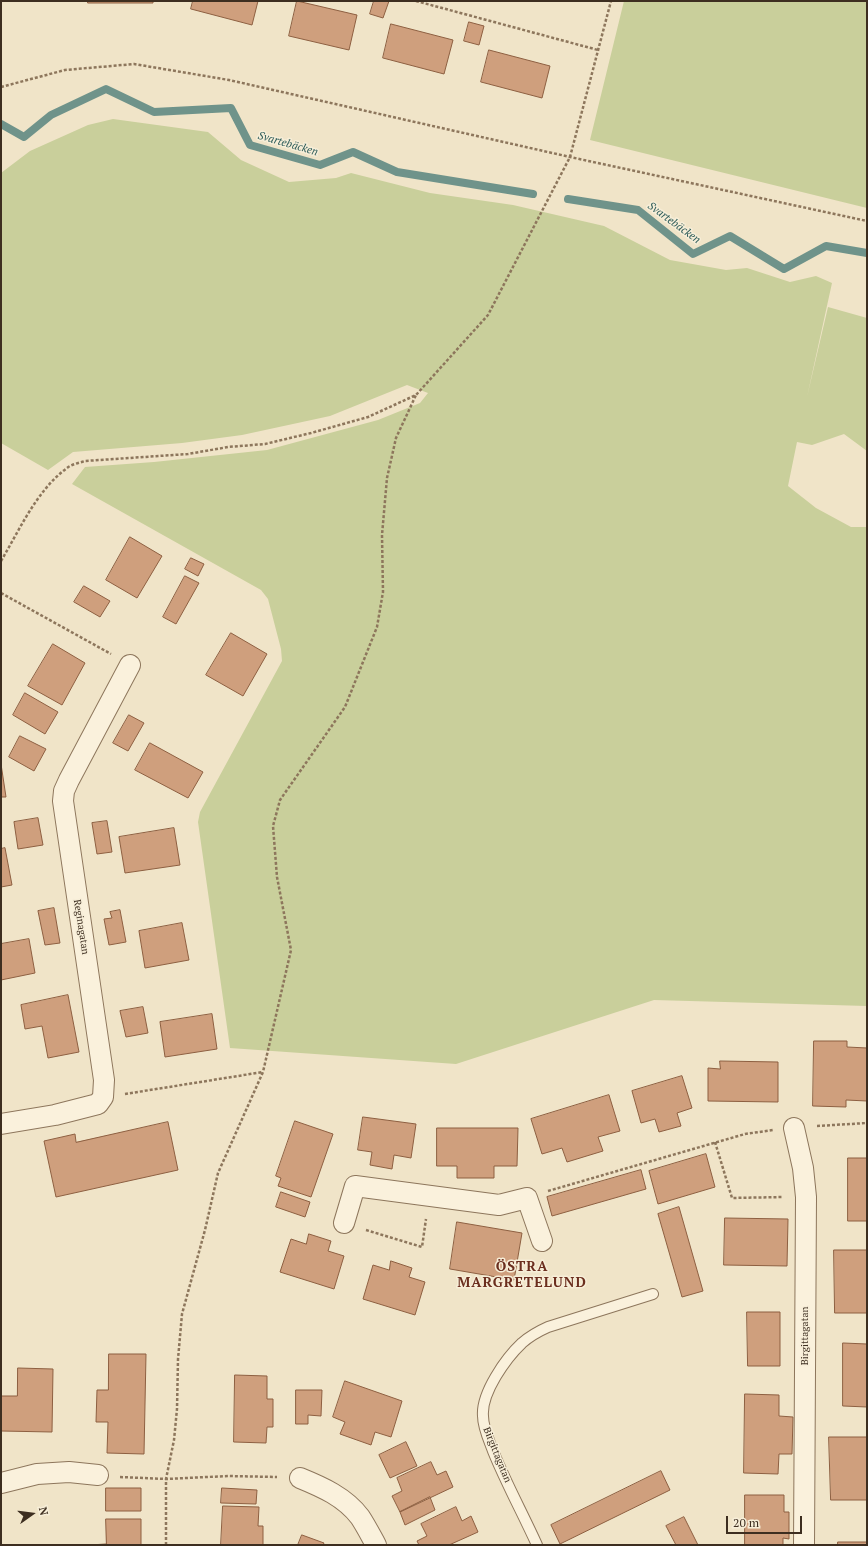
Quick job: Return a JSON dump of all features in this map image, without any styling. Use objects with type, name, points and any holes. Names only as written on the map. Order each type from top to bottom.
[{"type":"street","name":"Reginagatan","points":[[103,1097],[104,1080],[63,801],[64,791],[68,780],[130,665]]},
{"type":"street","points":[[1,1124],[77,1110],[98,1104],[103,1097]]},
{"type":"street","name":"Birgittagatan","points":[[794,1128],[803,1168],[806,1197],[804,1545]]},
{"type":"street","points":[[344,1223],[355,1186],[499,1205],[527,1198],[542,1241]]},
{"type":"street","points":[[1,1483],[37,1474],[69,1472],[98,1475]]},
{"type":"street","points":[[300,1478],[327,1489],[347,1503],[360,1518],[376,1545]]},
{"type":"lane","name":"Birgittagatan","points":[[537,1545],[487,1435],[483,1410],[490,1389],[510,1355],[523,1342],[535,1334],[548,1327],[653,1294]]},
{"type":"path","points":[[416,1],[598,50]]},
{"type":"path","points":[[166,1545],[166,1479],[174,1440],[182,1314],[206,1230],[218,1173],[263,1072],[287,974],[291,950],[277,877],[273,826],[280,800],[346,707],[377,627],[383,592],[382,535],[387,478],[396,438],[416,395],[488,315],[570,158],[611,1]]},
{"type":"path","points":[[1,87],[65,70],[134,64],[229,80],[570,158],[867,221]]},
{"type":"path","points":[[1,560],[34,504],[55,479],[69,466],[85,461],[188,454],[228,447],[265,444],[368,417],[416,395]]},
{"type":"path","points":[[1,593],[130,665]]},
{"type":"path","points":[[103,1097],[263,1072]]},
{"type":"path","points":[[527,1198],[745,1134],[794,1128],[867,1123]]},
{"type":"path","points":[[715,1142],[732,1198],[806,1197]]},
{"type":"path","points":[[344,1223],[422,1247],[430,1196]]},
{"type":"path","points":[[98,1475],[166,1479],[228,1476],[300,1478]]},
{"type":"green space","points":[[624,1],[867,1],[867,208],[590,140]]},
{"type":"green space","points":[[113,119],[208,132],[241,160],[289,182],[336,178],[351,173],[430,193],[513,205],[604,226],[670,260],[726,270],[747,268],[790,282],[816,276],[832,283],[807,397],[828,307],[867,318],[867,451],[844,434],[812,445],[797,442],[788,486],[816,508],[851,527],[867,527],[867,1006],[654,1000],[456,1064],[230,1048],[198,822],[200,812],[282,661],[281,649],[268,599],[261,590],[72,484],[85,467],[154,462],[267,450],[378,420],[420,403],[428,393],[407,385],[330,416],[242,435],[182,443],[73,452],[48,470],[1,443],[1,173],[30,151],[88,125]]},
{"type":"building","points":[[88,1],[153,1],[153,3],[88,3]]},
{"type":"building","points":[[193,1],[258,1],[252,25],[191,9]]},
{"type":"building","points":[[297,1],[357,15],[349,50],[289,36]]},
{"type":"building","points":[[374,1],[389,1],[383,18],[370,14]]},
{"type":"building","points":[[469,22],[484,26],[479,45],[464,41]]},
{"type":"building","points":[[391,24],[453,40],[444,74],[383,58]]},
{"type":"building","points":[[489,50],[550,66],[542,98],[481,82]]},
{"type":"building","points":[[130,537],[162,556],[137,598],[106,580]]},
{"type":"building","points":[[191,558],[204,564],[198,576],[185,569]]},
{"type":"building","points":[[185,576],[199,583],[176,624],[163,617]]},
{"type":"building","points":[[84,586],[110,601],[100,617],[74,602]]},
{"type":"building","points":[[231,633],[267,654],[243,696],[206,675]]},
{"type":"building","points":[[53,644],[85,663],[62,705],[28,686]]},
{"type":"building","points":[[25,693],[58,712],[45,734],[13,715]]},
{"type":"building","points":[[129,715],[144,723],[128,751],[113,743]]},
{"type":"building","points":[[20,736],[46,749],[34,771],[9,757]]},
{"type":"building","points":[[150,743],[203,772],[188,798],[135,770]]},
{"type":"building","points":[[1,764],[6,797],[1,797]]},
{"type":"building","points":[[38,818],[43,845],[18,849],[14,822]]},
{"type":"building","points":[[107,821],[112,852],[97,854],[92,823]]},
{"type":"building","points":[[174,828],[180,865],[125,873],[119,837]]},
{"type":"building","points":[[5,848],[12,885],[1,887],[1,849]]},
{"type":"building","points":[[54,908],[60,943],[45,945],[38,911]]},
{"type":"building","points":[[120,910],[126,942],[109,945],[104,919],[112,918],[110,912]]},
{"type":"building","points":[[182,923],[189,960],[145,968],[139,931]]},
{"type":"building","points":[[29,939],[35,973],[1,980],[1,944]]},
{"type":"building","points":[[68,995],[79,1052],[48,1058],[42,1026],[25,1029],[21,1005]]},
{"type":"building","points":[[143,1007],[148,1033],[126,1037],[120,1011]]},
{"type":"building","points":[[212,1014],[217,1049],[165,1057],[160,1022]]},
{"type":"building","points":[[814,1041],[847,1041],[847,1047],[867,1048],[867,1101],[846,1100],[846,1107],[813,1106]]},
{"type":"building","points":[[720,1061],[778,1062],[778,1102],[708,1101],[708,1068],[720,1069]]},
{"type":"building","points":[[682,1076],[692,1108],[677,1113],[681,1126],[659,1132],[655,1119],[641,1123],[632,1091]]},
{"type":"building","points":[[609,1095],[620,1131],[598,1137],[603,1151],[567,1162],[562,1148],[542,1154],[531,1119]]},
{"type":"building","points":[[363,1117],[416,1124],[411,1158],[394,1155],[392,1169],[370,1165],[372,1152],[358,1150]]},
{"type":"building","points":[[295,1121],[333,1134],[311,1197],[278,1186],[281,1178],[276,1176]]},
{"type":"building","points":[[168,1122],[178,1170],[56,1197],[44,1141],[75,1134],[76,1142]]},
{"type":"building","points":[[437,1128],[518,1128],[517,1166],[494,1166],[494,1178],[457,1178],[457,1166],[437,1166]]},
{"type":"building","points":[[706,1154],[715,1187],[658,1204],[649,1171]]},
{"type":"building","points":[[848,1158],[867,1158],[867,1221],[848,1221]]},
{"type":"building","points":[[641,1170],[646,1189],[552,1216],[547,1197]]},
{"type":"building","points":[[281,1192],[310,1202],[305,1217],[276,1207]]},
{"type":"building","points":[[679,1207],[703,1291],[682,1297],[658,1214]]},
{"type":"building","points":[[725,1218],[788,1219],[787,1266],[724,1265]]},
{"type":"building","points":[[457,1222],[522,1233],[514,1280],[450,1269]]},
{"type":"building","points":[[309,1234],[331,1241],[328,1251],[344,1256],[334,1289],[280,1272],[291,1239],[306,1244]]},
{"type":"building","points":[[834,1250],[867,1250],[867,1313],[835,1313]]},
{"type":"building","points":[[391,1261],[412,1268],[409,1277],[425,1282],[415,1315],[363,1299],[373,1265],[389,1270]]},
{"type":"building","points":[[747,1312],[780,1312],[780,1366],[748,1366]]},
{"type":"building","points":[[843,1343],[867,1344],[867,1407],[843,1406]]},
{"type":"building","points":[[109,1354],[146,1354],[144,1454],[107,1453],[108,1422],[96,1422],[97,1390],[108,1390]]},
{"type":"building","points":[[18,1368],[53,1369],[52,1432],[1,1431],[1,1396],[17,1396]]},
{"type":"building","points":[[235,1375],[267,1376],[267,1399],[273,1399],[273,1427],[267,1427],[266,1443],[234,1442]]},
{"type":"building","points":[[345,1381],[402,1401],[391,1437],[375,1432],[371,1445],[340,1434],[345,1422],[333,1417]]},
{"type":"building","points":[[296,1390],[322,1390],[321,1416],[308,1415],[308,1424],[296,1424]]},
{"type":"building","points":[[745,1394],[779,1395],[779,1416],[793,1417],[792,1454],[779,1454],[778,1474],[744,1473]]},
{"type":"building","points":[[829,1437],[867,1437],[867,1500],[831,1500]]},
{"type":"building","points":[[406,1442],[417,1466],[390,1478],[379,1455]]},
{"type":"building","points":[[431,1462],[437,1475],[446,1471],[453,1487],[400,1512],[392,1496],[402,1491],[397,1478]]},
{"type":"building","points":[[661,1471],[670,1490],[560,1544],[551,1525]]},
{"type":"building","points":[[106,1488],[141,1488],[141,1511],[106,1511]]},
{"type":"building","points":[[222,1488],[257,1490],[256,1504],[221,1503]]},
{"type":"building","points":[[745,1495],[784,1495],[784,1512],[789,1512],[789,1539],[783,1538],[783,1545],[745,1545]]},
{"type":"building","points":[[430,1497],[435,1510],[405,1525],[400,1512]]},
{"type":"building","points":[[223,1506],[259,1507],[258,1526],[263,1526],[263,1545],[221,1545]]},
{"type":"building","points":[[456,1507],[462,1521],[471,1516],[478,1532],[449,1545],[419,1545],[417,1541],[427,1536],[421,1524]]},
{"type":"building","points":[[684,1517],[698,1545],[676,1545],[666,1526]]},
{"type":"building","points":[[106,1519],[141,1519],[141,1545],[90,1545],[106,1544]]},
{"type":"building","points":[[302,1535],[324,1543],[323,1545],[298,1545]]},
{"type":"building","points":[[838,1542],[867,1542],[867,1545],[838,1545]]},
{"type":"waterway","name":"Svartebäcken","points":[[1,124],[24,137],[51,115],[106,89],[154,112],[231,108],[250,145],[320,165],[353,152],[397,172],[533,194]]},
{"type":"waterway","name":"Svartebäcken","points":[[568,199],[638,210],[693,254],[730,236],[784,269],[826,246],[867,253]]},
{"type":"district","name":"ÖSTRA MARGRETELUND","points":[[522,1276]]}]
